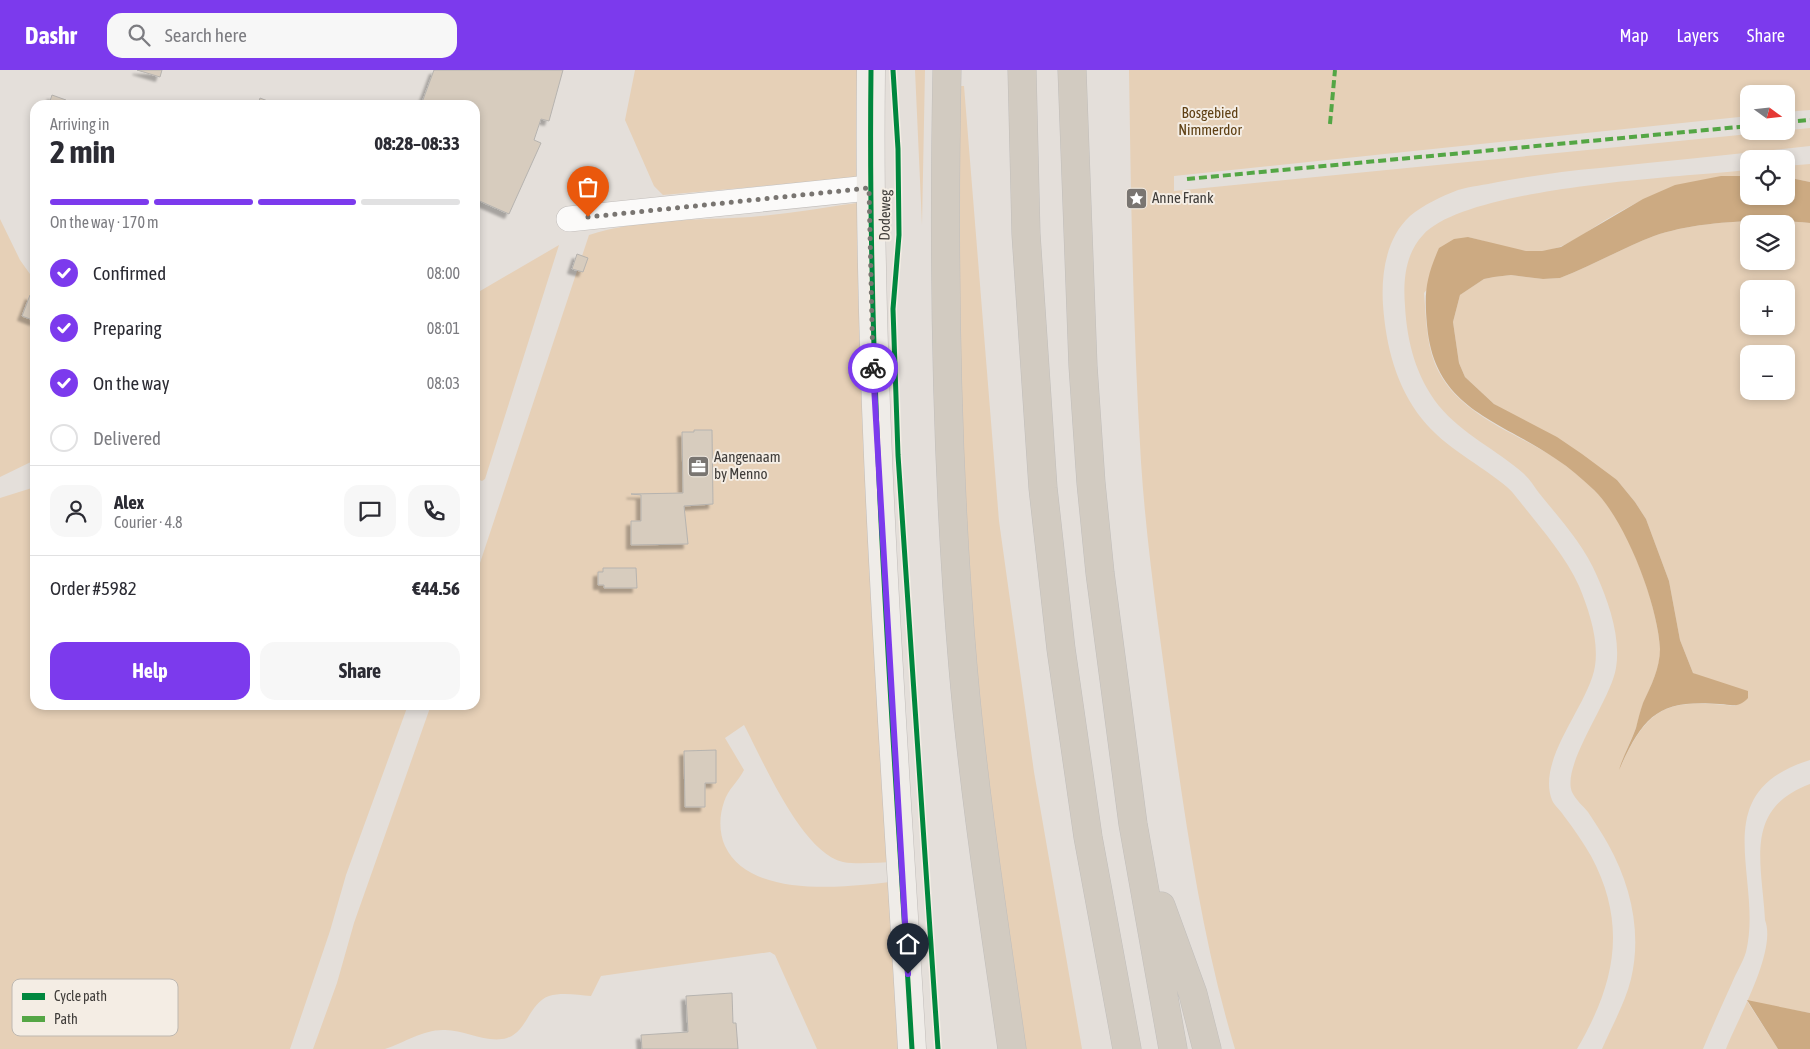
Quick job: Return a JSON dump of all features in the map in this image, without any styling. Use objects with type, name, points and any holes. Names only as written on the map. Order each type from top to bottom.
[{"type":"highway","points":[[948,70],[945,334],[961,638],[973,765],[1012,1049]]},
{"type":"highway","points":[[1072,70],[1077,240],[1090,483],[1132,824],[1174,1049]]},
{"type":"highway","points":[[1022,72],[1026,234],[1044,498],[1061,648],[1088,837],[1127,1049]]},
{"type":"highway","points":[[1132,824],[1192,994],[1207,1049]]},
{"type":"street","name":"Dodeweg","points":[[871,70],[869,188],[875,419],[912,1049]]},
{"type":"street","points":[[569,219],[869,188]]},
{"type":"green space","points":[[635,70],[859,70],[863,177],[663,195],[654,186],[625,120]]},
{"type":"green space","points":[[915,70],[925,70],[922,225]]},
{"type":"green space","name":"Bosgebied Nimmerdor","points":[[1129,70],[1810,70],[1810,110],[1795,111],[1795,85],[1740,85],[1740,117],[1174,176],[1174,191],[1740,135],[1740,140],[1795,140],[1795,129],[1810,128],[1810,146],[1772,150],[1740,150],[1740,153],[1561,172],[1458,190],[1433,201],[1410,216],[1395,235],[1387,257],[1383,281],[1384,320],[1394,365],[1405,393],[1422,419],[1441,439],[1510,489],[1568,565],[1579,586],[1592,625],[1596,656],[1591,681],[1557,750],[1551,767],[1549,784],[1553,802],[1585,846],[1603,881],[1610,906],[1613,930],[1608,978],[1590,1025],[1577,1049],[1235,1049],[1214,971],[1198,892],[1173,733],[1155,598],[1141,462]]},
{"type":"green space","points":[[959,86],[964,86],[999,521],[1034,772],[1082,1049],[1017,1049],[996,901],[964,544],[956,181]]},
{"type":"green space","points":[[1810,164],[1810,182],[1795,179],[1795,165]]},
{"type":"green space","points":[[1740,171],[1740,176],[1693,182],[1659,193],[1626,208],[1569,243],[1551,250],[1524,251],[1468,237],[1424,293],[1427,329],[1435,364],[1444,381],[1457,396],[1487,420],[1555,458],[1588,484],[1603,499],[1615,516],[1638,562],[1655,615],[1660,655],[1655,676],[1621,766],[1631,745],[1642,729],[1653,717],[1665,710],[1678,705],[1695,704],[1736,706],[1704,678],[1693,673],[1680,640],[1669,581],[1646,519],[1617,480],[1494,404],[1465,377],[1459,363],[1453,322],[1460,295],[1484,279],[1494,277],[1511,275],[1543,279],[1560,278],[1654,236],[1690,227],[1731,222],[1740,222],[1740,270],[1795,270],[1795,222],[1810,223],[1810,760],[1777,775],[1757,794],[1747,816],[1745,841],[1750,924],[1746,952],[1703,1049],[1602,1049],[1622,1006],[1631,979],[1634,962],[1635,927],[1623,876],[1606,840],[1588,812],[1573,795],[1571,780],[1580,749],[1605,697],[1616,668],[1617,645],[1610,609],[1592,565],[1571,533],[1530,480],[1513,465],[1458,425],[1431,395],[1414,359],[1406,319],[1404,287],[1406,268],[1412,251],[1423,235],[1447,219],[1482,206],[1527,195],[1627,181]]},
{"type":"green space","points":[[864,202],[896,862],[843,862],[828,855],[813,842],[785,804],[744,725],[725,738],[744,770],[726,797],[722,807],[720,824],[725,846],[738,863],[756,875],[778,882],[803,886],[854,886],[897,881],[907,1049],[817,1049],[775,955],[770,952],[601,976],[591,996],[559,994],[542,1000],[519,1030],[507,1038],[483,1038],[451,1030],[443,1030],[420,1034],[385,1049],[313,1049],[337,983],[354,923],[429,710],[480,710],[480,563],[589,235],[648,223],[765,216]]},
{"type":"green space","points":[[0,219],[20,260],[30,274],[30,462],[0,477]]},
{"type":"green space","points":[[559,245],[485,479],[482,481],[480,480],[480,291]]},
{"type":"green space","points":[[30,489],[30,710],[406,710],[346,875],[330,931],[290,1049],[0,1049],[0,498]]},
{"type":"green space","points":[[1810,784],[1810,1013],[1747,1001],[1766,949],[1767,933],[1760,859],[1761,840],[1766,823],[1774,808],[1789,795]]},
{"type":"green space","points":[[1747,1001],[1778,1049],[1726,1049]]},
{"type":"shaded area","points":[[1721,176],[1740,176],[1740,205],[1795,205],[1795,179],[1810,182],[1810,223],[1795,222],[1795,215],[1740,215],[1740,222],[1690,227],[1654,236],[1560,278],[1543,279],[1511,275],[1484,279],[1460,295],[1453,322],[1459,363],[1465,377],[1494,404],[1557,437],[1582,454],[1617,480],[1635,502],[1646,519],[1669,581],[1680,640],[1693,673],[1748,691],[1748,698],[1738,705],[1699,703],[1681,705],[1667,708],[1655,715],[1636,736],[1619,770],[1636,728],[1660,656],[1658,631],[1653,610],[1638,565],[1618,522],[1594,490],[1556,459],[1472,408],[1456,394],[1442,376],[1432,353],[1427,325],[1427,285],[1439,248],[1454,239],[1468,237],[1526,251],[1542,251],[1561,247],[1643,199],[1675,185]]},
{"type":"shaded area","points":[[1747,1000],[1810,1013],[1810,1049],[1778,1049]]},
{"type":"building","points":[[137,70],[162,70],[160,77]]},
{"type":"building","points":[[434,70],[563,70],[549,121],[541,119],[534,140],[541,143],[509,214],[480,201],[480,100],[423,100]]},
{"type":"building","points":[[52,95],[66,100],[50,100]]},
{"type":"building","points":[[577,254],[588,258],[583,272],[572,269]]},
{"type":"building","points":[[30,295],[30,319],[22,316]]},
{"type":"building","points":[[694,430],[712,430],[713,504],[684,506],[688,544],[631,545],[631,521],[641,521],[641,495],[631,494],[683,493],[682,432],[694,432]]},
{"type":"building","points":[[603,568],[636,568],[637,588],[604,588],[604,585],[598,585],[598,572],[603,572]]},
{"type":"building","points":[[716,750],[716,783],[705,783],[705,807],[685,807],[684,751]]},
{"type":"building","points":[[732,993],[733,1023],[736,1023],[738,1049],[642,1049],[641,1035],[688,1032],[686,996]]},
{"type":"marked path","points":[[1330,124],[1335,70]]},
{"type":"marked path","points":[[1795,121],[1810,120]]},
{"type":"marked path","points":[[1187,179],[1740,127]]},
{"type":"cycle path","points":[[871,70],[871,193],[877,438],[912,1049]]},
{"type":"cycle path","points":[[893,70],[898,149],[899,235],[893,309],[898,455],[938,1049]]},
{"type":"way so far","points":[[588,217],[869,188],[873,368]]},
{"type":"place","name":"Anne Frank","points":[[1136,198]]},
{"type":"place","name":"Aangenaam by Menno","points":[[698,466]]},
{"type":"route","points":[[873,368],[885,602],[908,974]]}]
